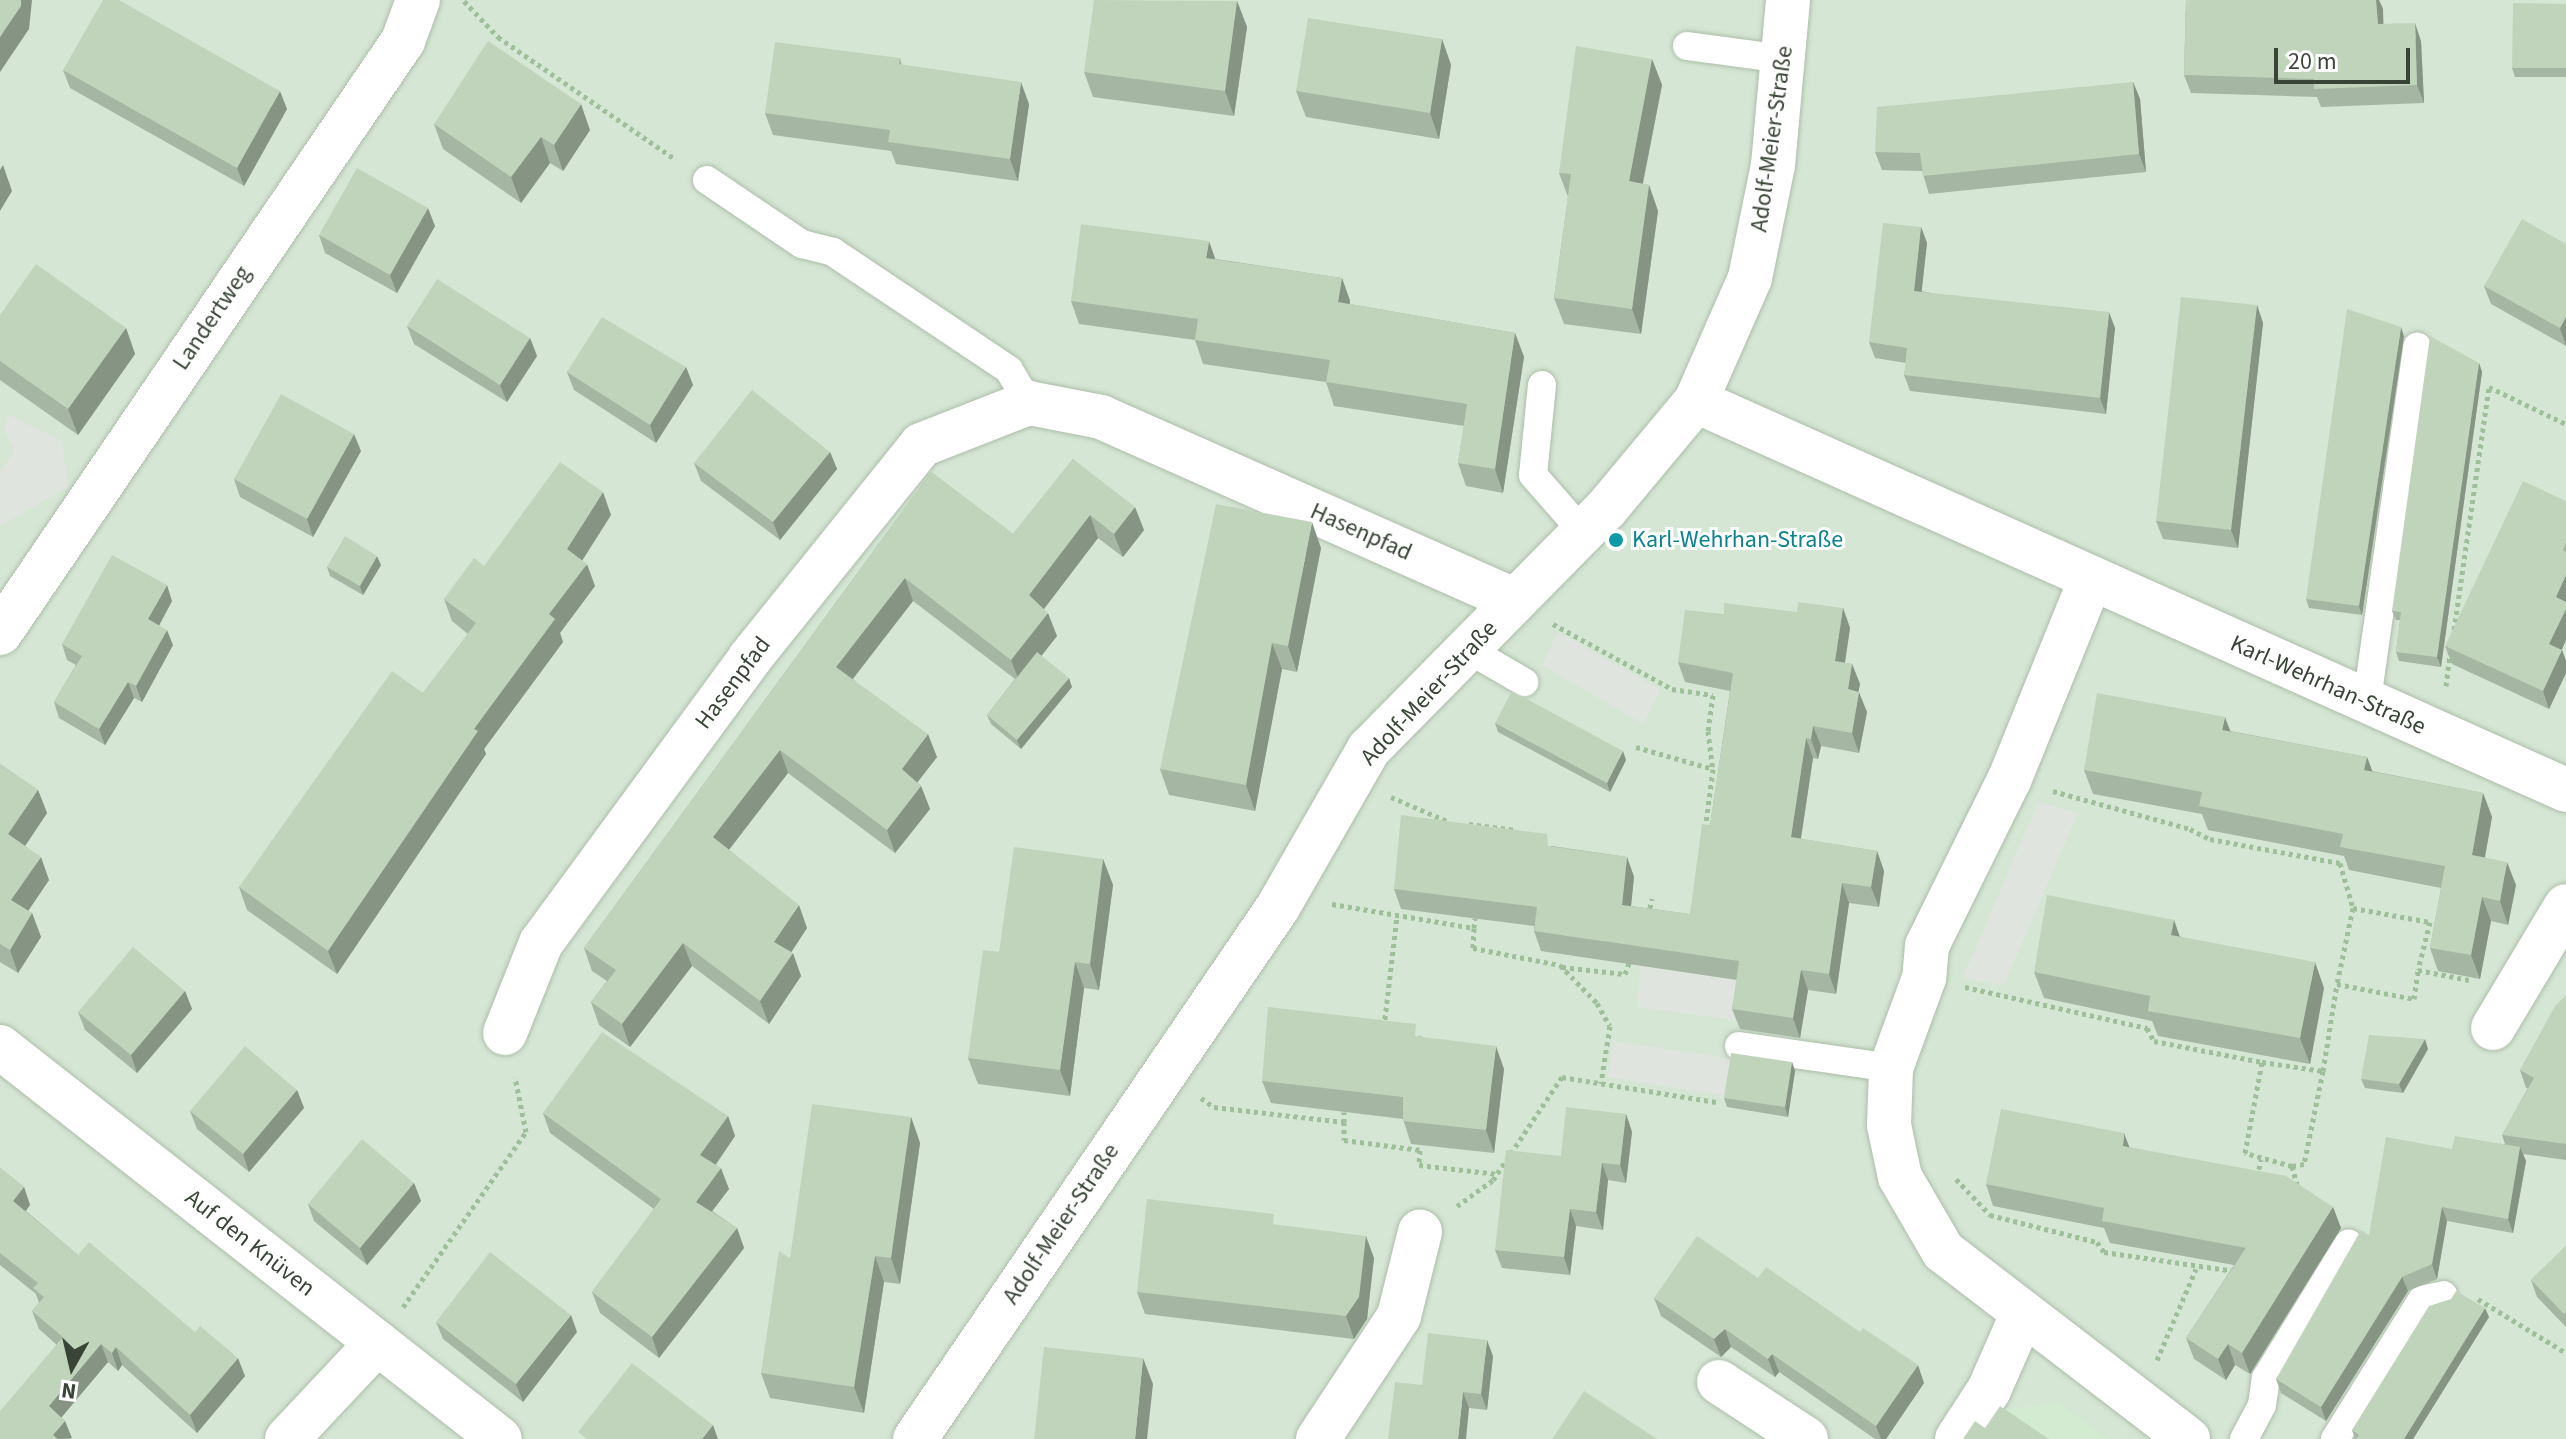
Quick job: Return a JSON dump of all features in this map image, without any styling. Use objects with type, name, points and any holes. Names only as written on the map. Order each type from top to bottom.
[{"type":"street","name":"Landertweg","points":[[0,633],[403,41],[418,0]]},
{"type":"street","name":"Adolf-Meier-Straße","points":[[915,1439],[1294,879],[1369,749],[1582,531],[1696,401],[1750,278],[1773,165],[1788,0]]},
{"type":"street","name":"Karl-Wehrhan-Straße","points":[[1696,401],[2090,581],[2367,700],[2438,735],[2566,790]]},
{"type":"street","name":"Hasenpfad","points":[[505,1033],[541,943],[750,658],[921,445],[1029,403],[1101,417],[1514,600]]},
{"type":"street","points":[[2090,581],[2009,780],[1927,946],[1924,978],[1891,1068],[1889,1125],[1900,1177],[1943,1251],[2022,1315],[2141,1398],[2188,1439]]},
{"type":"street","points":[[2503,1010],[2566,906]]},
{"type":"street","name":"Auf den Knüven","points":[[0,1047],[500,1439]]},
{"type":"street","points":[[1318,1439],[1399,1316],[1420,1232]]},
{"type":"street","points":[[1957,1439],[1989,1390],[2022,1315]]},
{"type":"street","points":[[287,1439],[377,1343]]},
{"type":"street","points":[[1719,1382],[1806,1439]]},
{"type":"lane","points":[[1687,46],[1784,59]]},
{"type":"lane","points":[[707,180],[802,244],[833,252],[1009,370],[1029,403]]},
{"type":"lane","points":[[2367,700],[2417,347]]},
{"type":"lane","points":[[1542,385],[1533,475],[1582,531]]},
{"type":"lane","points":[[1469,650],[1524,682]]},
{"type":"lane","points":[[1739,1046],[1891,1068]]},
{"type":"lane","points":[[2244,1439],[2262,1405],[2266,1378],[2349,1243]]},
{"type":"lane","points":[[2335,1439],[2422,1300],[2443,1295]]},
{"type":"path","points":[[463,0],[498,37],[707,180]]},
{"type":"path","points":[[2438,735],[2489,387],[2566,424]]},
{"type":"path","points":[[1557,626],[1672,689],[1713,695],[1708,731],[1713,769],[1703,848]]},
{"type":"path","points":[[1636,747],[1713,769]]},
{"type":"path","points":[[1352,779],[1442,821],[1516,830],[1514,849]]},
{"type":"path","points":[[2009,780],[2190,829],[2210,839],[2340,863],[2353,908],[2304,1164],[2261,1159],[2245,1153],[2262,1062]]},
{"type":"path","points":[[1294,879],[1338,908],[1474,928]]},
{"type":"path","points":[[1647,921],[1652,898]]},
{"type":"path","points":[[2337,984],[2414,999],[2430,922],[2353,908]]},
{"type":"path","points":[[1382,1042],[1397,917]]},
{"type":"path","points":[[1475,918],[1473,948],[1554,963],[1597,1003],[1610,1026],[1601,1083]]},
{"type":"path","points":[[1561,967],[1625,974],[1633,951]]},
{"type":"path","points":[[1554,963],[1555,953]]},
{"type":"path","points":[[2418,970],[2503,1010]]},
{"type":"path","points":[[1924,978],[2147,1028],[2154,1041],[2323,1071]]},
{"type":"path","points":[[377,1343],[526,1132],[505,1033]]},
{"type":"path","points":[[1164,1074],[1214,1107],[1344,1122]]},
{"type":"path","points":[[1420,1232],[1497,1174],[1562,1077],[1716,1102]]},
{"type":"path","points":[[1344,1112],[1344,1140],[1421,1148],[1419,1165],[1497,1174]]},
{"type":"path","points":[[2256,1187],[2261,1159]]},
{"type":"path","points":[[1900,1177],[1946,1168],[1990,1215],[2097,1242],[2104,1252],[2196,1269],[2241,1272],[2244,1258]]},
{"type":"path","points":[[2141,1398],[2196,1269]]},
{"type":"shaded area","points":[[0,0],[2566,0],[2566,1439],[0,1439]]},
{"type":"shaded area","points":[[9,415],[62,441],[68,487],[0,526],[0,472],[15,451],[4,431]]},
{"type":"shaded area","points":[[1558,632],[1660,690],[1643,724],[1542,665]]},
{"type":"shaded area","points":[[2038,802],[2078,813],[2004,985],[1963,978]]},
{"type":"shaded area","points":[[1641,964],[1747,981],[1741,1021],[1637,1007]]},
{"type":"shaded area","points":[[1613,1041],[1735,1059],[1729,1096],[1608,1077]]},
{"type":"shaded area","points":[[2057,1402],[2108,1439],[1972,1439],[1990,1413]]},
{"type":"building","points":[[0,0],[21,0],[21,6],[0,37]]},
{"type":"building","points":[[103,0],[119,0],[280,91],[237,168],[63,70]]},
{"type":"building","points":[[1094,0],[1237,1],[1225,91],[1084,72]]},
{"type":"building","points":[[2186,0],[2376,0],[2378,24],[2415,23],[2417,85],[2314,89],[2314,79],[2184,75]]},
{"type":"building","points":[[2513,3],[2566,4],[2566,68],[2512,68]]},
{"type":"building","points":[[1308,18],[1442,39],[1430,113],[1296,91]]},
{"type":"building","points":[[488,41],[581,104],[554,145],[541,137],[511,177],[434,124]]},
{"type":"building","points":[[775,42],[900,58],[899,64],[1021,82],[1010,159],[888,142],[890,130],[765,113]]},
{"type":"building","points":[[1576,46],[1652,59],[1629,181],[1649,185],[1632,309],[1554,298],[1571,174],[1559,173]]},
{"type":"building","points":[[2133,82],[2139,154],[1923,176],[1920,153],[1875,152],[1877,107]]},
{"type":"building","points":[[357,168],[428,208],[390,275],[319,235]]},
{"type":"building","points":[[2522,219],[2566,244],[2566,317],[2560,328],[2484,286]]},
{"type":"building","points":[[1883,223],[1921,227],[1914,291],[2109,312],[2100,398],[1904,375],[1907,348],[1869,342]]},
{"type":"building","points":[[1081,224],[1209,241],[1206,258],[1342,278],[1338,302],[1515,333],[1495,469],[1458,463],[1467,404],[1326,382],[1330,360],[1195,340],[1198,319],[1071,301]]},
{"type":"building","points":[[36,264],[126,328],[68,409],[0,361],[0,315]]},
{"type":"building","points":[[437,279],[530,338],[500,385],[407,326]]},
{"type":"building","points":[[2181,297],[2257,305],[2231,530],[2156,521]]},
{"type":"building","points":[[2347,309],[2401,327],[2359,606],[2306,599]]},
{"type":"building","points":[[602,317],[686,367],[650,425],[567,372]]},
{"type":"building","points":[[2430,336],[2479,363],[2437,657],[2396,652],[2401,612],[2392,611]]},
{"type":"building","points":[[752,390],[830,452],[773,522],[694,463]]},
{"type":"building","points":[[281,394],[354,434],[307,519],[234,479]]},
{"type":"building","points":[[1073,459],[1135,507],[1114,534],[1090,515],[1029,595],[1048,613],[1011,660],[905,578],[836,667],[928,734],[902,769],[921,786],[887,830],[780,750],[713,837],[799,905],[774,942],[793,953],[760,1001],[683,943],[622,1024],[591,1002],[616,970],[584,948],[931,472],[1013,534]]},
{"type":"building","points":[[560,462],[603,492],[567,549],[587,564],[549,614],[555,619],[474,729],[478,731],[328,951],[239,887],[392,671],[423,693],[476,623],[444,599],[474,558],[484,566]]},
{"type":"building","points":[[2523,481],[2566,501],[2566,542],[2563,550],[2566,552],[2566,575],[2556,597],[2566,602],[2566,609],[2549,644],[2562,650],[2543,691],[2445,646]]},
{"type":"building","points":[[1216,504],[1312,522],[1288,646],[1272,643],[1246,785],[1160,769]]},
{"type":"building","points":[[345,536],[377,556],[360,586],[327,567]]},
{"type":"building","points":[[112,555],[167,585],[148,619],[167,630],[136,686],[128,682],[99,729],[54,702],[82,656],[62,644]]},
{"type":"building","points":[[1798,602],[1843,608],[1835,661],[1852,664],[1848,689],[1859,692],[1852,733],[1813,726],[1811,739],[1806,738],[1791,837],[1877,851],[1871,887],[1842,883],[1829,974],[1801,970],[1793,1018],[1732,1009],[1739,961],[1534,931],[1537,907],[1394,889],[1401,815],[1547,834],[1548,846],[1627,857],[1622,905],[1690,914],[1702,824],[1710,825],[1733,673],[1678,662],[1685,610],[1724,614],[1724,603],[1797,612]]},
{"type":"building","points":[[1037,652],[1069,678],[1017,740],[987,715]]},
{"type":"building","points":[[1512,691],[1623,751],[1607,783],[1495,723]]},
{"type":"building","points":[[2097,693],[2225,717],[2222,730],[2367,757],[2364,770],[2483,793],[2472,855],[2507,862],[2500,901],[2482,897],[2471,955],[2430,948],[2445,866],[2340,847],[2343,834],[2199,806],[2202,792],[2084,770]]},
{"type":"building","points":[[0,764],[38,790],[8,834],[41,857],[11,900],[32,913],[10,950],[0,944]]},
{"type":"building","points":[[1014,847],[1103,859],[1090,964],[1075,962],[1060,1070],[968,1058],[983,950],[999,952]]},
{"type":"building","points":[[2047,895],[2174,920],[2171,935],[2315,962],[2300,1038],[2148,1011],[2150,996],[2034,972]]},
{"type":"building","points":[[133,947],[185,991],[131,1055],[78,1012]]},
{"type":"building","points":[[2566,995],[2566,1144],[2502,1135],[2534,1078],[2520,1070],[2555,1006]]},
{"type":"building","points":[[1268,1007],[1416,1024],[1415,1036],[1496,1046],[1486,1130],[1403,1121],[1403,1097],[1262,1081]]},
{"type":"building","points":[[602,1032],[728,1116],[700,1155],[721,1168],[696,1202],[737,1228],[652,1337],[592,1292],[661,1199],[543,1113]]},
{"type":"building","points":[[2369,1035],[2425,1039],[2399,1084],[2361,1079]]},
{"type":"building","points":[[245,1046],[297,1090],[243,1154],[190,1111]]},
{"type":"building","points":[[1731,1053],[1792,1062],[1785,1107],[1724,1098]]},
{"type":"building","points":[[812,1104],[911,1117],[891,1258],[875,1256],[854,1387],[761,1373],[779,1251],[790,1258]]},
{"type":"building","points":[[1566,1107],[1626,1114],[1620,1165],[1602,1163],[1596,1212],[1570,1209],[1564,1257],[1495,1250],[1506,1150],[1561,1156]]},
{"type":"building","points":[[2001,1109],[2124,1133],[2123,1146],[2286,1176],[2333,1207],[2242,1353],[2228,1344],[2218,1359],[2186,1338],[2246,1248],[2102,1221],[2104,1208],[1986,1184]]},
{"type":"building","points":[[2455,1136],[2520,1147],[2508,1219],[2442,1207],[2432,1264],[2402,1277],[2321,1407],[2276,1379],[2361,1230],[2369,1235],[2386,1137],[2452,1149]]},
{"type":"building","points":[[362,1139],[414,1183],[360,1248],[308,1204]]},
{"type":"building","points":[[0,1168],[24,1187],[13,1201],[78,1255],[89,1242],[195,1332],[200,1326],[238,1358],[190,1415],[116,1347],[112,1353],[101,1344],[49,1406],[65,1421],[53,1435],[58,1439],[0,1439],[0,1411],[63,1337],[32,1311],[44,1297],[33,1288],[38,1283],[0,1253]]},
{"type":"building","points":[[1147,1199],[1274,1214],[1273,1224],[1366,1236],[1359,1297],[1346,1316],[1137,1292]]},
{"type":"building","points":[[1697,1236],[1758,1278],[1766,1267],[1860,1332],[1863,1328],[1918,1365],[1876,1426],[1772,1354],[1768,1359],[1725,1329],[1714,1339],[1654,1298]]},
{"type":"building","points":[[2566,1246],[2566,1312],[2564,1314],[2531,1280]]},
{"type":"building","points":[[490,1252],[571,1315],[516,1384],[436,1322]]},
{"type":"building","points":[[2456,1291],[2485,1308],[2404,1439],[2356,1439],[2359,1435],[2352,1430],[2429,1306],[2451,1299]]},
{"type":"building","points":[[1428,1333],[1487,1340],[1481,1394],[1463,1392],[1458,1439],[1388,1439],[1395,1382],[1422,1385]]},
{"type":"building","points":[[1044,1347],[1143,1358],[1135,1439],[1034,1439]]},
{"type":"building","points":[[632,1363],[713,1425],[702,1439],[587,1439],[578,1432]]},
{"type":"building","points":[[1584,1391],[1657,1439],[1552,1439]]},
{"type":"building","points":[[2000,1406],[2049,1439],[1963,1439],[1975,1421],[1985,1428]]},
{"type":"place","name":"Karl-Wehrhan-Straße","points":[[1616,540]]}]
